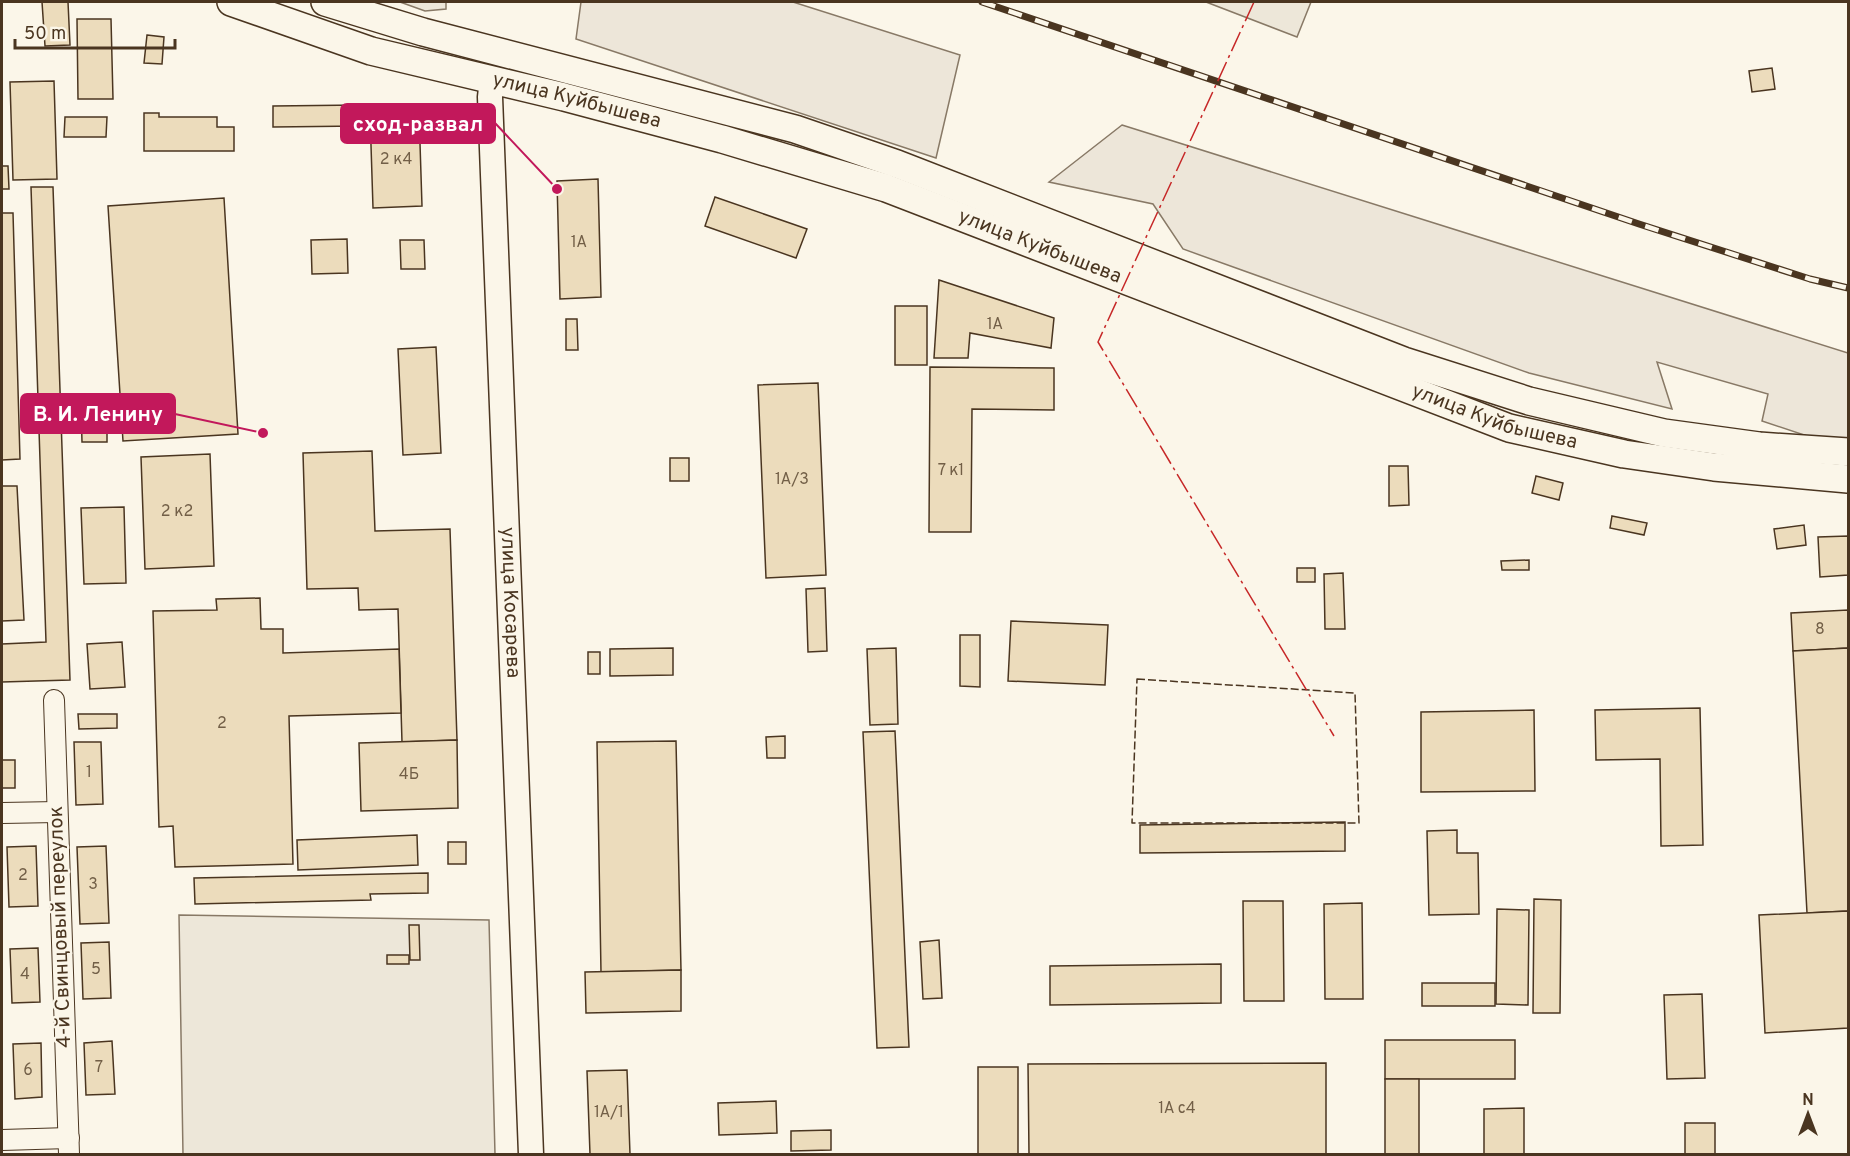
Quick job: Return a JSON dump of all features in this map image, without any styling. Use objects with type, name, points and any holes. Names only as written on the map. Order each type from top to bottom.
[{"type":"main road","name":"улица Куйбышева","points":[[231,2],[371,51],[492,79],[722,139],[886,188],[1398,372],[1664,433],[1759,446],[1848,452]]},
{"type":"main road","name":"улица Куйбышева","points":[[325,2],[412,29],[500,50],[807,133],[897,164],[1398,372],[1509,428],[1624,454],[1714,467],[1848,479]]},
{"type":"main road","name":"улица Косарева","points":[[492,79],[500,50]]},
{"type":"street","name":"улица Косарева","points":[[492,79],[490,96],[531,1155]]},
{"type":"street","name":"4-й Свинцовый переулок","points":[[54,700],[69,1146]]},
{"type":"street","points":[[2,813],[57,812]]},
{"type":"street","points":[[2,1140],[69,1146]]},
{"type":"shaded area","points":[[400,2],[446,2],[446,9],[425,11]]},
{"type":"shaded area","points":[[581,2],[793,2],[960,55],[936,158],[576,39]]},
{"type":"shaded area","points":[[1206,2],[1311,2],[1297,37]]},
{"type":"shaded area","points":[[1122,125],[1848,353],[1848,445],[1834,445],[1762,421],[1768,394],[1657,362],[1672,409],[1529,373],[1183,249],[1153,204],[1049,182]]},
{"type":"shaded area","points":[[179,915],[489,920],[495,1154],[183,1154]]},
{"type":"building","points":[[42,2],[68,2],[70,45],[45,46]]},
{"type":"building","points":[[77,19],[111,19],[113,99],[78,99]]},
{"type":"building","points":[[147,35],[164,37],[162,64],[144,63]]},
{"type":"building","points":[[1772,68],[1775,89],[1752,92],[1749,71]]},
{"type":"building","points":[[54,81],[57,179],[13,180],[10,82]]},
{"type":"building","points":[[360,105],[360,126],[273,127],[273,106]]},
{"type":"building","points":[[419,112],[422,206],[373,208],[370,114]]},
{"type":"building","points":[[144,113],[159,113],[159,117],[217,117],[217,127],[234,127],[234,151],[144,151]]},
{"type":"building","points":[[65,117],[107,117],[106,137],[64,137]]},
{"type":"building","points":[[2,166],[8,166],[9,189],[2,189]]},
{"type":"building","points":[[598,179],[601,297],[560,299],[557,181]]},
{"type":"building","points":[[31,187],[53,187],[70,680],[2,682],[2,644],[46,642]]},
{"type":"building","points":[[715,197],[807,229],[796,258],[705,226]]},
{"type":"building","points":[[224,198],[238,434],[123,441],[108,206]]},
{"type":"building","points":[[2,213],[13,213],[20,459],[2,460]]},
{"type":"building","points":[[347,239],[348,273],[312,274],[311,240]]},
{"type":"building","points":[[400,240],[424,240],[425,269],[401,269]]},
{"type":"building","points":[[939,280],[1054,318],[1051,348],[970,333],[968,358],[934,358]]},
{"type":"building","points":[[895,306],[927,306],[927,365],[895,365]]},
{"type":"building","points":[[566,319],[577,319],[578,350],[566,350]]},
{"type":"building","points":[[436,347],[441,453],[403,455],[398,349]]},
{"type":"building","points":[[930,367],[1054,368],[1054,410],[972,409],[971,532],[929,532]]},
{"type":"building","points":[[818,383],[826,575],[766,578],[758,385]]},
{"type":"building","points":[[81,406],[107,406],[107,442],[82,442]]},
{"type":"building","points":[[372,451],[375,531],[450,529],[457,740],[402,742],[398,609],[359,610],[358,588],[307,589],[303,453]]},
{"type":"building","points":[[210,454],[214,566],[145,569],[141,457]]},
{"type":"building","points":[[670,458],[689,458],[689,481],[670,481]]},
{"type":"building","points":[[1389,466],[1408,466],[1409,505],[1389,506]]},
{"type":"building","points":[[1536,476],[1563,483],[1559,500],[1532,493]]},
{"type":"building","points":[[2,486],[17,486],[24,620],[2,621]]},
{"type":"building","points":[[124,507],[126,583],[84,584],[81,508]]},
{"type":"building","points":[[1612,516],[1647,523],[1644,535],[1610,528]]},
{"type":"building","points":[[1804,525],[1806,545],[1777,549],[1774,529]]},
{"type":"building","points":[[1848,536],[1848,575],[1820,577],[1818,537]]},
{"type":"building","points":[[1529,560],[1529,570],[1502,570],[1501,561]]},
{"type":"building","points":[[1297,568],[1315,568],[1315,582],[1297,582]]},
{"type":"building","points":[[1343,573],[1345,629],[1325,629],[1324,574]]},
{"type":"building","points":[[825,588],[827,651],[808,652],[806,589]]},
{"type":"building","points":[[260,598],[261,629],[283,629],[283,653],[399,649],[401,713],[289,716],[293,864],[175,867],[173,826],[159,827],[153,611],[217,610],[216,599]]},
{"type":"building","points":[[1848,610],[1848,648],[1793,651],[1791,613]]},
{"type":"building","points":[[1011,621],[1108,625],[1105,685],[1008,681]]},
{"type":"building","points":[[960,635],[980,635],[980,687],[960,686]]},
{"type":"building","points":[[122,642],[125,687],[90,689],[87,644]]},
{"type":"building","points":[[673,648],[673,675],[610,676],[610,649]]},
{"type":"building","points":[[896,648],[898,724],[870,725],[867,649]]},
{"type":"building","points":[[1848,648],[1848,911],[1807,913],[1793,651]]},
{"type":"building","points":[[588,652],[600,652],[600,674],[588,674]]},
{"type":"building","points":[[1700,708],[1703,845],[1661,846],[1660,759],[1596,760],[1595,710]]},
{"type":"building","points":[[1534,710],[1535,791],[1421,792],[1421,712]]},
{"type":"building","points":[[78,714],[117,714],[117,728],[79,729]]},
{"type":"building","points":[[895,731],[909,1047],[877,1048],[863,732]]},
{"type":"building","points":[[785,736],[785,758],[767,758],[766,737]]},
{"type":"building","points":[[457,740],[458,808],[361,811],[359,743]]},
{"type":"building","points":[[676,741],[681,970],[601,972],[597,742]]},
{"type":"building","points":[[74,742],[101,742],[103,804],[76,805]]},
{"type":"building","points":[[2,760],[15,760],[15,788],[2,788]]},
{"type":"building","points":[[1345,822],[1345,851],[1140,853],[1140,825]]},
{"type":"building","points":[[1457,830],[1457,853],[1478,853],[1479,914],[1429,915],[1427,831]]},
{"type":"building","points":[[417,835],[418,865],[298,870],[297,840]]},
{"type":"building","points":[[448,842],[466,842],[466,864],[448,864]]},
{"type":"building","points":[[36,846],[38,906],[9,907],[7,847]]},
{"type":"building","points":[[106,846],[109,923],[80,924],[77,847]]},
{"type":"building","points":[[428,873],[428,893],[370,894],[371,900],[195,904],[194,878]]},
{"type":"building","points":[[1534,899],[1561,900],[1560,1013],[1533,1013]]},
{"type":"building","points":[[1243,901],[1283,901],[1284,1001],[1244,1001]]},
{"type":"building","points":[[1362,903],[1363,999],[1325,999],[1324,904]]},
{"type":"building","points":[[1497,909],[1529,910],[1528,1005],[1496,1004]]},
{"type":"building","points":[[1848,911],[1848,1028],[1765,1033],[1759,915]]},
{"type":"building","points":[[409,925],[419,925],[420,960],[410,960]]},
{"type":"building","points":[[939,940],[942,998],[923,999],[920,942]]},
{"type":"building","points":[[109,942],[111,998],[83,999],[81,943]]},
{"type":"building","points":[[38,948],[40,1002],[12,1003],[10,949]]},
{"type":"building","points":[[387,955],[409,955],[409,964],[387,964]]},
{"type":"building","points":[[1221,964],[1221,1003],[1050,1005],[1050,966]]},
{"type":"building","points":[[681,970],[681,1011],[586,1013],[585,972]]},
{"type":"building","points":[[1422,983],[1495,983],[1495,1006],[1422,1006]]},
{"type":"building","points":[[1702,994],[1705,1078],[1667,1079],[1664,995]]},
{"type":"building","points":[[1385,1040],[1515,1040],[1515,1079],[1385,1079]]},
{"type":"building","points":[[112,1041],[115,1094],[86,1095],[84,1043]]},
{"type":"building","points":[[41,1043],[42,1097],[15,1099],[13,1044]]},
{"type":"building","points":[[1326,1063],[1326,1154],[1029,1154],[1028,1064]]},
{"type":"building","points":[[978,1067],[1018,1067],[1018,1154],[978,1154]]},
{"type":"building","points":[[627,1070],[630,1154],[590,1154],[587,1071]]},
{"type":"building","points":[[1385,1079],[1419,1079],[1419,1154],[1385,1154]]},
{"type":"building","points":[[776,1101],[777,1133],[719,1135],[718,1103]]},
{"type":"building","points":[[1524,1108],[1524,1154],[1484,1154],[1484,1109]]},
{"type":"building","points":[[1685,1123],[1715,1123],[1715,1154],[1685,1154]]},
{"type":"building","points":[[831,1130],[831,1150],[791,1151],[791,1131]]},
{"type":"railway","points":[[982,2],[1639,224],[1810,279],[1848,288]]},
{"type":"fence","points":[[1137,679],[1355,693],[1359,823],[1132,823],[1137,679]]},
{"type":"power","points":[[1254,2],[1098,342],[1334,736]]},
{"type":"place","name":"сход-развал","points":[[557,189]]},
{"type":"place","name":"В. И. Ленину","points":[[263,433]]}]
